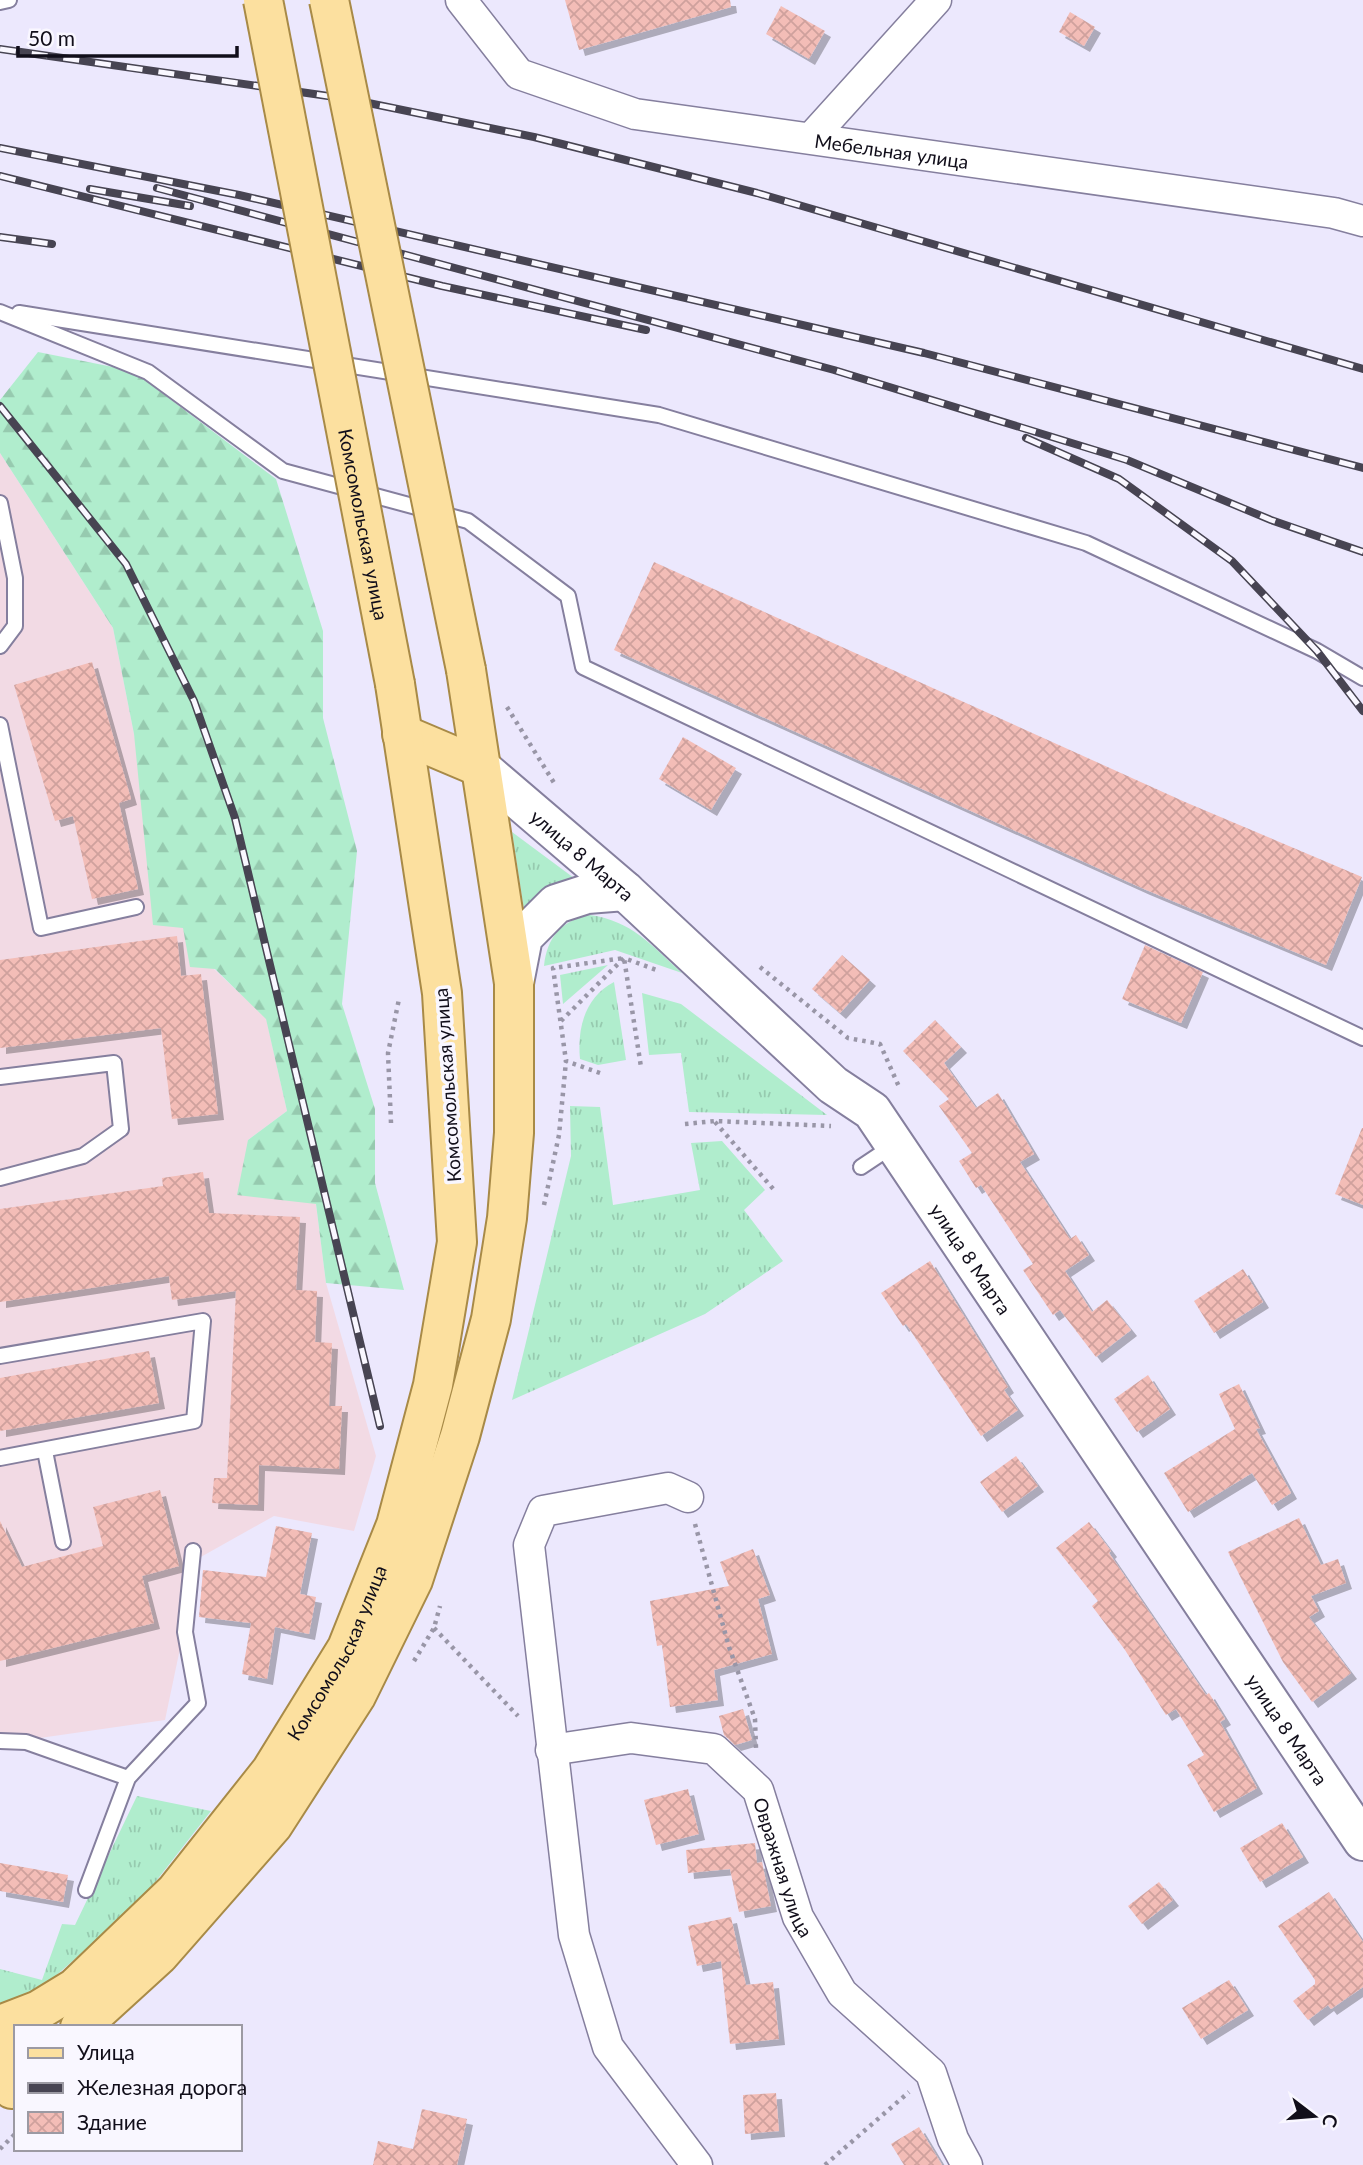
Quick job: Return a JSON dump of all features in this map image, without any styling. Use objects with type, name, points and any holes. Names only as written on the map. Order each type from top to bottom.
[{"type":"main road","name":"Комсомольская улица","points":[[0,2027],[39,2010],[75,1988],[175,1892],[271,1771],[347,1648],[396,1525],[433,1385],[457,1242],[442,993],[395,684],[263,0]]},
{"type":"main road","name":"Комсомольская улица","points":[[82,2025],[159,1955],[273,1825],[356,1696],[413,1580],[460,1436],[491,1319],[507,1218],[514,1133],[514,983],[466,670],[329,0]]},
{"type":"main road","points":[[402,734],[480,767]]},
{"type":"main road","name":"улица 8 Марта","points":[[480,767],[625,891],[833,1085],[872,1111],[1363,1841]]},
{"type":"main road","points":[[514,983],[523,937],[556,904],[587,894],[625,891]]},
{"type":"main road","points":[[0,2027],[13,2058],[9,2092]]},
{"type":"street","name":"Мебельная улица","points":[[461,0],[519,74],[635,114],[812,136],[1334,213],[1363,221]]},
{"type":"street","points":[[812,136],[936,0]]},
{"type":"street","points":[[688,1496],[668,1488],[542,1511],[529,1545],[574,1935],[608,2047],[697,2165]]},
{"type":"street","points":[[551,1750],[631,1738],[714,1749],[758,1790]]},
{"type":"street","name":"Овражная улица","points":[[758,1790],[798,1917],[842,1993],[931,2073],[953,2139],[967,2165]]},
{"type":"lane","points":[[0,2],[9,0]]},
{"type":"lane","points":[[0,311],[659,415],[1086,544],[1317,651],[1363,678]]},
{"type":"lane","points":[[0,311],[148,372],[282,471],[467,521],[568,596],[583,667],[1363,1038]]},
{"type":"lane","points":[[0,503],[15,578],[15,626],[0,646]]},
{"type":"lane","points":[[0,580],[15,578]]},
{"type":"lane","points":[[0,725],[41,928],[136,907]]},
{"type":"lane","points":[[0,1077],[114,1063],[121,1129],[83,1156],[0,1178]]},
{"type":"lane","points":[[861,1167],[895,1145]]},
{"type":"lane","points":[[0,1356],[202,1321],[194,1421],[0,1458]]},
{"type":"lane","points":[[45,1451],[63,1542]]},
{"type":"lane","points":[[86,1890],[128,1777],[198,1703],[185,1632],[192,1551]]},
{"type":"lane","points":[[0,1741],[26,1742],[128,1777]]},
{"type":"path","points":[[561,1021],[624,958]]},
{"type":"path","points":[[624,958],[641,1067]]},
{"type":"path","points":[[600,1073],[566,1061],[553,968],[624,958],[672,975]]},
{"type":"path","points":[[391,1123],[388,1053],[399,999]]},
{"type":"path","points":[[715,1121],[775,1191]]},
{"type":"path","points":[[685,1124],[715,1121],[841,1128]]},
{"type":"path","name":"Овражная улица","points":[[688,1496],[729,1647],[755,1719],[758,1790]]},
{"type":"path","points":[[434,1628],[551,1750]]},
{"type":"path","points":[[825,2165],[931,2073]]},
{"type":"path","points":[[0,2149],[14,2135]]},
{"type":"shaded area","points":[[0,453],[113,628],[134,734],[183,928],[214,969],[266,1018],[287,1111],[248,1140],[316,1204],[326,1283],[376,1456],[354,1531],[274,1516],[199,1558],[165,1720],[12,1742],[0,1748]]},
{"type":"green space","points":[[38,352],[133,371],[276,479],[323,631],[323,718],[357,851],[342,1004],[375,1109],[375,1183],[404,1290],[326,1283],[316,1204],[237,1195],[248,1140],[287,1111],[266,1019],[215,969],[190,967],[183,928],[153,925],[134,734],[113,628],[0,453],[0,400]]},
{"type":"green space","points":[[512,832],[574,878],[524,910]]},
{"type":"green space","points":[[590,915],[605,918],[629,929],[682,973],[615,950],[544,966],[552,938],[558,931],[571,921]]},
{"type":"green space","points":[[608,965],[563,1004],[560,975]]},
{"type":"green space","points":[[614,982],[626,1060],[598,1065],[580,1059],[582,1025],[596,996]]},
{"type":"green space","points":[[642,993],[681,1004],[827,1115],[689,1112],[681,1053],[649,1055]]},
{"type":"green space","points":[[570,1106],[600,1107],[613,1205],[700,1190],[691,1143],[722,1141],[765,1190],[744,1210],[783,1261],[705,1314],[512,1400],[571,1156]]},
{"type":"green space","points":[[137,1796],[211,1811],[138,1904],[29,1999],[0,2004],[0,1969],[42,1980],[62,1924],[75,1925]]},
{"type":"building","points":[[565,0],[730,0],[731,7],[579,50]]},
{"type":"building","points":[[781,6],[825,31],[809,59],[766,34]]},
{"type":"building","points":[[1070,12],[1095,27],[1084,46],[1059,32]]},
{"type":"building","points":[[654,562],[1185,802],[1362,877],[1326,965],[1144,889],[614,650]]},
{"type":"building","points":[[92,662],[131,799],[119,803],[138,889],[92,899],[73,816],[55,821],[14,685]]},
{"type":"building","points":[[683,737],[736,768],[711,810],[659,779]]},
{"type":"building","points":[[177,936],[181,976],[201,974],[218,1114],[172,1119],[161,1028],[0,1048],[0,960]]},
{"type":"building","points":[[1145,945],[1203,972],[1181,1023],[1122,999]]},
{"type":"building","points":[[842,955],[870,980],[840,1013],[812,989]]},
{"type":"building","points":[[935,1020],[961,1047],[944,1063],[976,1108],[998,1093],[1034,1154],[1020,1162],[1070,1239],[1076,1235],[1089,1255],[1065,1271],[1092,1312],[1107,1300],[1131,1330],[1096,1357],[1060,1310],[1053,1315],[1023,1270],[1033,1264],[981,1185],[976,1188],[959,1161],[972,1153],[939,1106],[949,1099],[903,1051]]},
{"type":"building","points":[[1363,1128],[1363,1205],[1335,1194]]},
{"type":"building","points":[[203,1172],[209,1213],[300,1217],[296,1290],[317,1291],[315,1342],[332,1343],[329,1406],[342,1406],[339,1469],[259,1465],[258,1505],[212,1503],[214,1478],[227,1478],[236,1291],[172,1300],[169,1276],[0,1302],[0,1209],[163,1186],[162,1178]]},
{"type":"building","points":[[930,1261],[1008,1387],[1004,1390],[1018,1410],[981,1436],[906,1324],[903,1326],[881,1293]]},
{"type":"building","points":[[1243,1269],[1263,1302],[1214,1333],[1194,1301]]},
{"type":"building","points":[[149,1351],[159,1403],[0,1431],[0,1378]]},
{"type":"building","points":[[1148,1375],[1170,1409],[1137,1432],[1114,1399]]},
{"type":"building","points":[[1239,1384],[1260,1428],[1256,1429],[1291,1493],[1272,1505],[1252,1473],[1188,1512],[1164,1473],[1235,1429],[1219,1394]]},
{"type":"building","points":[[1016,1456],[1038,1486],[1002,1512],[980,1482]]},
{"type":"building","points":[[160,1490],[179,1566],[142,1576],[154,1623],[0,1661],[0,1521],[22,1567],[103,1546],[93,1507]]},
{"type":"building","points":[[1299,1518],[1321,1565],[1338,1559],[1346,1583],[1311,1596],[1319,1611],[1309,1617],[1351,1673],[1312,1702],[1283,1662],[1228,1552]]},
{"type":"building","points":[[1089,1522],[1206,1695],[1209,1693],[1225,1719],[1220,1722],[1257,1788],[1214,1812],[1187,1765],[1204,1755],[1176,1709],[1166,1715],[1125,1650],[1092,1606],[1098,1601],[1056,1548]]},
{"type":"building","points":[[276,1526],[312,1533],[300,1594],[316,1597],[309,1634],[275,1627],[267,1679],[242,1674],[251,1623],[199,1617],[203,1570],[266,1577]]},
{"type":"building","points":[[753,1549],[770,1595],[758,1599],[772,1654],[714,1670],[718,1700],[670,1707],[662,1645],[657,1646],[650,1601],[729,1586],[720,1562]]},
{"type":"building","points":[[743,1709],[752,1740],[735,1745],[724,1735],[719,1716]]},
{"type":"building","points":[[688,1789],[699,1834],[656,1845],[644,1800]]},
{"type":"building","points":[[1282,1823],[1303,1857],[1260,1882],[1240,1848]]},
{"type":"building","points":[[755,1843],[757,1863],[762,1862],[771,1906],[739,1912],[730,1869],[688,1873],[686,1850]]},
{"type":"building","points":[[0,1863],[68,1875],[63,1902],[0,1891]]},
{"type":"building","points":[[1159,1882],[1173,1900],[1142,1924],[1128,1906]]},
{"type":"building","points":[[1329,1892],[1363,1942],[1363,1987],[1331,2009],[1328,2005],[1308,2020],[1293,2001],[1315,1984],[1315,1980],[1278,1926]]},
{"type":"building","points":[[731,1917],[746,1985],[773,1982],[779,2039],[730,2044],[721,1961],[697,1966],[688,1926]]},
{"type":"building","points":[[1229,1980],[1248,2010],[1201,2039],[1182,2008]]},
{"type":"building","points":[[776,2093],[779,2131],[745,2134],[743,2095]]},
{"type":"building","points":[[422,2109],[467,2119],[457,2165],[373,2165],[378,2141],[413,2149]]},
{"type":"building","points":[[919,2127],[942,2165],[904,2165],[891,2144]]},
{"type":"railway","points":[[0,49],[349,99],[534,137],[757,193],[1363,369]]},
{"type":"railway","points":[[0,148],[239,195],[924,353],[1363,468]]},
{"type":"railway","points":[[0,176],[442,286],[646,330]]},
{"type":"railway","points":[[157,188],[834,370],[1127,460],[1271,520],[1363,552]]},
{"type":"railway","points":[[90,189],[190,206]]},
{"type":"railway","points":[[0,237],[52,244]]},
{"type":"railway","points":[[0,406],[126,564],[194,701],[235,818],[380,1426]]},
{"type":"railway","points":[[1026,438],[1119,479],[1232,561],[1317,651],[1363,711]]}]
